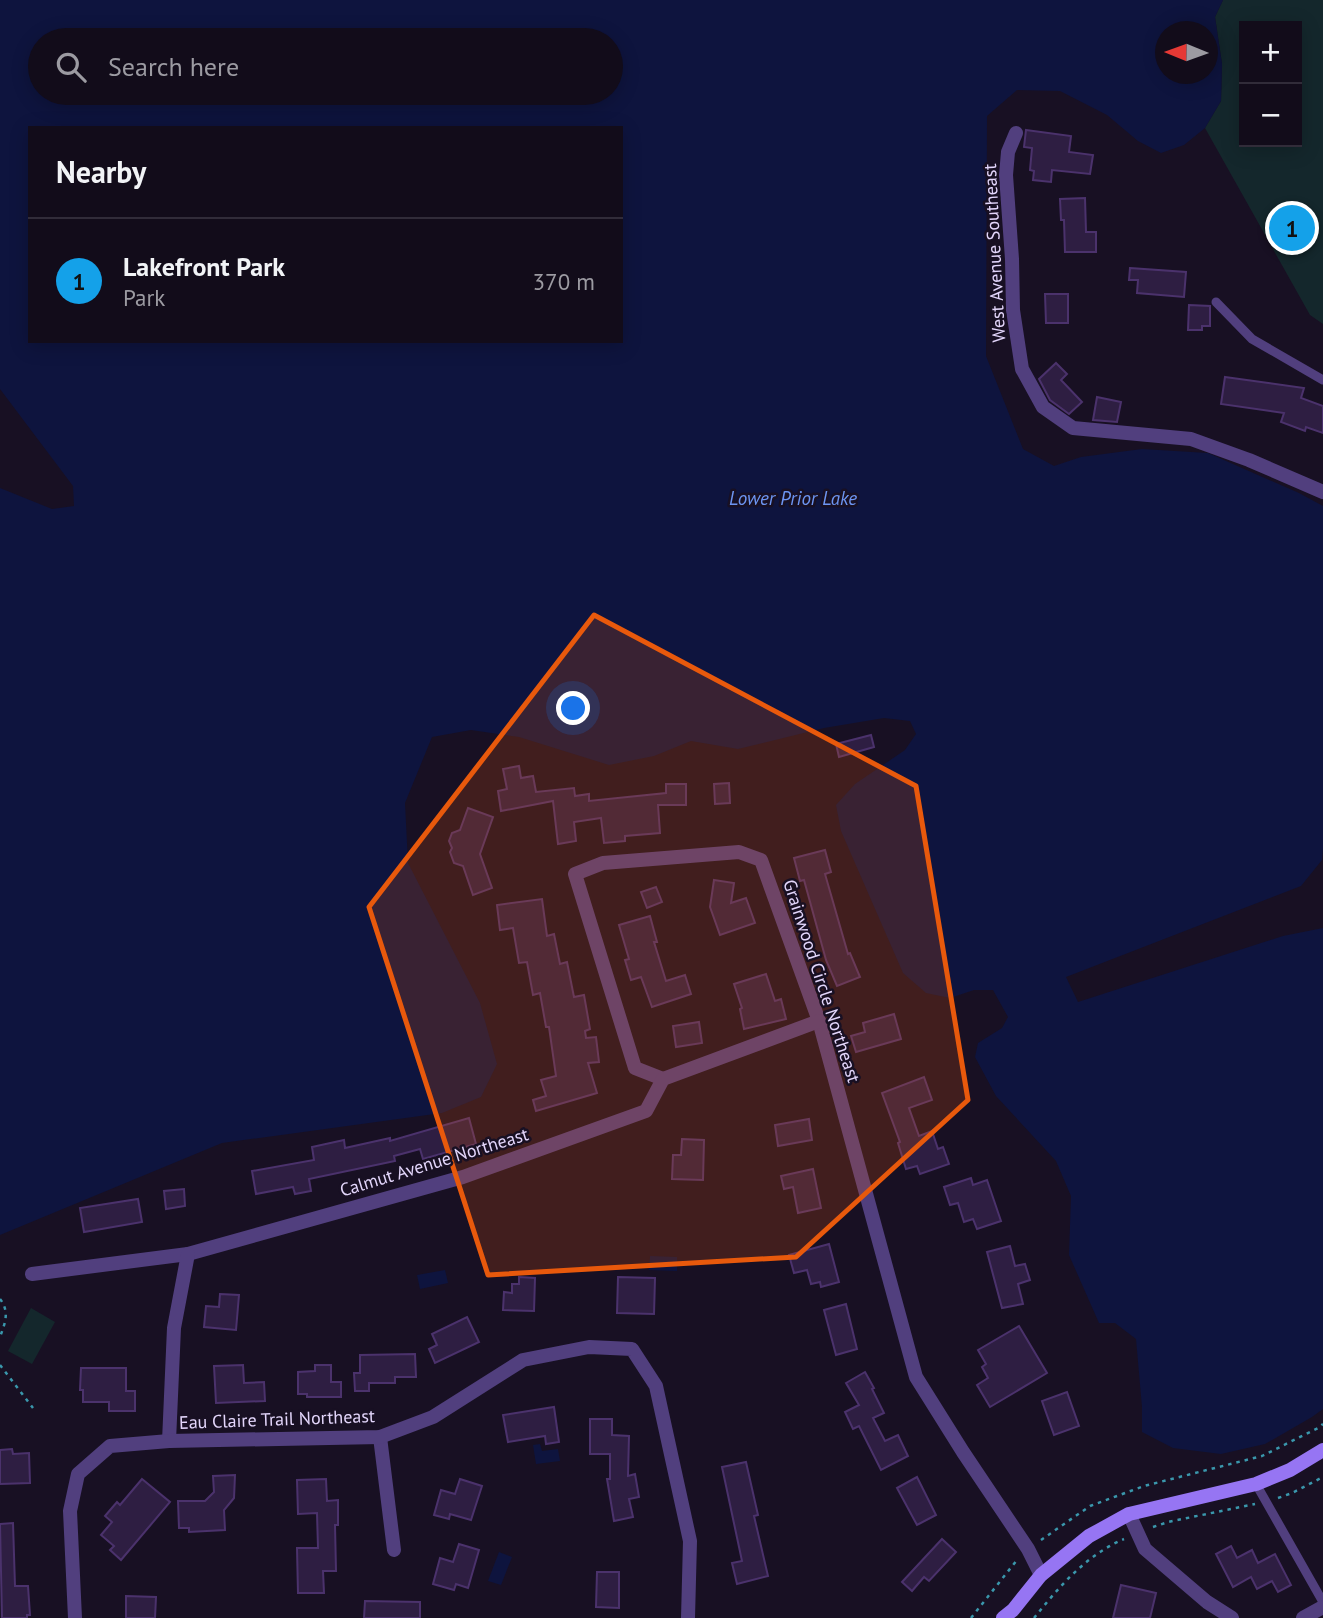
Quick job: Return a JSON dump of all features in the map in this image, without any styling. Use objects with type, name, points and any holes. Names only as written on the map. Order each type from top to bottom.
[{"type":"main road","points":[[1009,1615],[1041,1575],[1089,1536],[1129,1514],[1256,1484],[1290,1470],[1322,1452]]},
{"type":"street","name":"West Avenue Southeast","points":[[1016,133],[1008,152],[1006,175],[1013,310],[1022,369],[1043,407],[1073,428],[1191,439],[1249,460],[1323,492]]},
{"type":"street","name":"Grainwood Circle Northeast","points":[[663,1079],[635,1068],[576,874],[603,863],[739,852],[761,860],[819,1021],[916,1377],[962,1452],[1028,1549],[1041,1575]]},
{"type":"street","points":[[663,1079],[819,1021]]},
{"type":"street","name":"Calmut Avenue Northeast","points":[[32,1274],[188,1254],[463,1177],[646,1111],[663,1079]]},
{"type":"street","points":[[169,1441],[173,1328],[188,1254]]},
{"type":"street","name":"Eau Claire Trail Northeast","points":[[75,1618],[70,1511],[78,1474],[110,1446],[169,1441],[380,1437],[433,1416],[523,1360],[589,1347],[632,1349],[656,1386],[690,1541],[688,1618]]},
{"type":"street","points":[[380,1437],[394,1550]]},
{"type":"street","points":[[1129,1514],[1145,1549],[1207,1602],[1232,1618]]},
{"type":"street","points":[[1303,1618],[1323,1604]]},
{"type":"lane","points":[[1216,302],[1252,339],[1323,380]]},
{"type":"lane","points":[[1256,1484],[1323,1604]]},
{"type":"path","points":[[0,1299],[7,1316],[0,1337]]},
{"type":"path","points":[[0,1365],[33,1408]]},
{"type":"path","points":[[1034,1618],[1063,1582],[1107,1546],[1168,1522],[1266,1502],[1292,1493],[1323,1477]]},
{"type":"highlighted area","points":[[594,615],[916,786],[968,1100],[796,1257],[488,1275],[369,907]]},
{"type":"green space","points":[[1223,0],[1323,0],[1323,324],[1310,315],[1205,128],[1221,101],[1222,64],[1218,21],[1216,21]]},
{"type":"green space","points":[[31,1308],[55,1322],[32,1364],[8,1351]]},
{"type":"water","name":"Lower Prior Lake","points":[[0,0],[1223,0],[1216,21],[1155,21],[1155,84],[1218,84],[1218,37],[1222,64],[1221,101],[1205,128],[1184,145],[1161,153],[1138,141],[1107,115],[1060,91],[1017,90],[987,116],[986,356],[1023,449],[1054,466],[1081,457],[1142,449],[1208,453],[1323,506],[1322,860],[1301,886],[1066,977],[1078,1002],[1283,936],[1323,928],[1323,1409],[1265,1444],[1221,1454],[1173,1448],[1142,1432],[1136,1339],[1115,1323],[1099,1323],[1069,1255],[1071,1196],[1056,1161],[996,1096],[975,1057],[978,1043],[1002,1028],[1008,1017],[993,990],[974,990],[950,998],[926,993],[903,973],[841,831],[836,805],[855,784],[905,750],[916,734],[910,721],[884,718],[824,728],[738,749],[691,741],[654,756],[609,765],[519,737],[471,730],[432,737],[405,803],[408,863],[480,1003],[497,1064],[481,1097],[442,1113],[222,1143],[0,1235],[0,488],[52,509],[74,506],[73,486],[0,389]]},
{"type":"water","points":[[650,1256],[677,1257],[677,1271],[649,1270]]},
{"type":"water","points":[[445,1270],[448,1283],[420,1289],[417,1275]]},
{"type":"water","points":[[540,1444],[542,1451],[558,1449],[560,1461],[536,1464],[533,1445]]},
{"type":"water","points":[[499,1552],[512,1557],[501,1585],[488,1581]]},
{"type":"building","points":[[1026,130],[1071,136],[1069,152],[1093,155],[1090,174],[1052,170],[1051,182],[1033,180],[1034,171],[1030,170],[1032,148],[1024,147]]},
{"type":"building","points":[[1085,198],[1086,232],[1096,232],[1096,252],[1065,252],[1060,199]]},
{"type":"building","points":[[1130,268],[1186,272],[1184,297],[1137,293],[1138,280],[1129,280]]},
{"type":"building","points":[[1045,294],[1068,294],[1068,323],[1046,323]]},
{"type":"building","points":[[1189,305],[1210,306],[1210,326],[1202,326],[1202,330],[1188,330]]},
{"type":"building","points":[[1056,363],[1067,374],[1061,380],[1082,402],[1069,414],[1050,400],[1039,379]]},
{"type":"building","points":[[1225,377],[1304,388],[1301,398],[1323,406],[1323,433],[1306,427],[1305,431],[1281,422],[1284,413],[1221,404]]},
{"type":"building","points":[[1097,397],[1121,402],[1117,422],[1093,420]]},
{"type":"building","points":[[871,735],[874,747],[839,757],[836,744]]},
{"type":"building","points":[[519,766],[521,778],[533,776],[536,792],[574,788],[575,796],[589,794],[589,801],[666,793],[666,784],[686,784],[686,805],[658,805],[660,833],[625,836],[625,841],[604,843],[601,818],[574,822],[576,841],[558,844],[553,801],[501,811],[498,791],[507,789],[503,769]]},
{"type":"building","points":[[729,783],[730,803],[715,804],[714,784]]},
{"type":"building","points":[[468,808],[493,817],[480,854],[492,888],[473,895],[463,866],[454,863],[449,841],[452,833],[460,830]]},
{"type":"building","points":[[825,850],[831,872],[825,874],[848,954],[850,953],[860,977],[837,986],[826,960],[804,880],[800,881],[794,858]]},
{"type":"building","points":[[714,880],[734,883],[731,903],[746,898],[755,923],[720,935],[710,907]]},
{"type":"building","points":[[656,887],[662,902],[647,908],[641,892]]},
{"type":"building","points":[[542,899],[547,936],[554,934],[560,964],[567,962],[574,997],[584,995],[590,1029],[585,1031],[586,1038],[596,1037],[599,1062],[588,1063],[597,1093],[536,1111],[533,1100],[546,1096],[541,1080],[556,1076],[549,1027],[546,1027],[540,993],[533,995],[527,962],[519,963],[513,928],[500,930],[497,905]]},
{"type":"building","points":[[650,916],[657,942],[654,942],[666,981],[685,975],[691,994],[652,1007],[641,977],[631,980],[625,960],[629,959],[619,925]]},
{"type":"building","points":[[766,974],[775,1001],[781,999],[786,1019],[744,1029],[742,1008],[734,984]]},
{"type":"building","points":[[894,1014],[901,1039],[856,1052],[851,1036],[865,1032],[863,1023]]},
{"type":"building","points":[[699,1022],[702,1043],[676,1047],[673,1026]]},
{"type":"building","points":[[924,1077],[932,1100],[909,1108],[919,1136],[932,1131],[938,1149],[943,1147],[949,1164],[920,1174],[917,1166],[906,1169],[898,1143],[900,1142],[882,1093]]},
{"type":"building","points":[[469,1118],[476,1144],[423,1159],[420,1149],[394,1156],[395,1161],[309,1179],[311,1191],[295,1194],[293,1187],[256,1194],[252,1171],[314,1160],[312,1147],[344,1140],[345,1148],[390,1138],[390,1141]]},
{"type":"building","points":[[809,1119],[812,1140],[778,1146],[775,1125]]},
{"type":"building","points":[[682,1139],[704,1140],[703,1180],[672,1179],[673,1155],[681,1155]]},
{"type":"building","points":[[813,1169],[821,1208],[798,1213],[793,1187],[784,1189],[781,1176]]},
{"type":"building","points":[[971,1178],[973,1185],[987,1180],[1001,1221],[977,1229],[973,1219],[964,1222],[958,1203],[950,1205],[944,1187]]},
{"type":"building","points":[[184,1189],[185,1206],[166,1209],[164,1191]]},
{"type":"building","points":[[138,1199],[142,1222],[84,1232],[80,1208]]},
{"type":"building","points":[[829,1244],[839,1282],[821,1287],[820,1282],[811,1284],[807,1270],[794,1273],[789,1255]]},
{"type":"building","points":[[1010,1246],[1015,1266],[1025,1264],[1030,1280],[1018,1284],[1023,1304],[1002,1308],[987,1252]]},
{"type":"building","points":[[519,1277],[535,1278],[534,1311],[503,1310],[504,1292],[512,1293],[512,1284],[519,1284]]},
{"type":"building","points":[[618,1277],[655,1278],[654,1314],[617,1313]]},
{"type":"building","points":[[220,1294],[239,1295],[236,1330],[204,1327],[206,1306],[219,1307]]},
{"type":"building","points":[[846,1304],[857,1349],[836,1355],[824,1310]]},
{"type":"building","points":[[467,1317],[479,1342],[435,1363],[429,1349],[437,1345],[432,1334]]},
{"type":"building","points":[[1019,1326],[1047,1373],[990,1407],[977,1385],[988,1378],[982,1367],[986,1364],[978,1350]]},
{"type":"building","points":[[415,1354],[416,1377],[395,1377],[395,1383],[369,1383],[369,1391],[355,1391],[354,1373],[360,1373],[360,1355]]},
{"type":"building","points":[[243,1365],[244,1383],[264,1382],[265,1401],[216,1403],[214,1366]]},
{"type":"building","points":[[315,1365],[331,1365],[331,1382],[341,1382],[341,1397],[307,1397],[307,1394],[298,1394],[298,1372],[315,1371]]},
{"type":"building","points":[[81,1368],[126,1368],[126,1391],[135,1391],[135,1411],[109,1411],[109,1402],[83,1402],[83,1390],[80,1390]]},
{"type":"building","points":[[865,1372],[884,1413],[873,1418],[885,1441],[898,1435],[908,1456],[881,1470],[859,1426],[853,1429],[845,1412],[859,1405],[846,1383]]},
{"type":"building","points":[[1067,1392],[1079,1426],[1054,1435],[1042,1401]]},
{"type":"building","points":[[554,1407],[559,1442],[546,1444],[545,1436],[508,1442],[503,1415]]},
{"type":"building","points":[[590,1419],[612,1419],[612,1435],[629,1436],[628,1476],[635,1474],[639,1497],[629,1499],[633,1517],[614,1521],[607,1479],[610,1479],[610,1454],[590,1454]]},
{"type":"building","points":[[12,1449],[13,1454],[29,1453],[30,1483],[0,1484],[0,1450]]},
{"type":"building","points":[[746,1462],[758,1515],[754,1516],[768,1576],[737,1584],[732,1563],[742,1561],[722,1467]]},
{"type":"building","points":[[235,1475],[234,1498],[224,1510],[225,1530],[189,1532],[189,1528],[179,1528],[178,1501],[205,1501],[214,1492],[213,1476]]},
{"type":"building","points":[[917,1477],[936,1515],[917,1525],[897,1488]]},
{"type":"building","points":[[142,1479],[170,1502],[121,1560],[110,1550],[114,1546],[101,1535],[112,1522],[105,1516],[117,1502],[120,1505]]},
{"type":"building","points":[[326,1479],[327,1501],[338,1500],[338,1525],[335,1525],[336,1571],[323,1571],[324,1593],[298,1593],[297,1548],[318,1548],[317,1513],[298,1514],[297,1480]]},
{"type":"building","points":[[460,1479],[482,1486],[471,1520],[450,1514],[449,1519],[434,1515],[441,1490],[455,1494]]},
{"type":"building","points":[[13,1523],[15,1586],[28,1586],[30,1615],[27,1615],[27,1618],[2,1618],[0,1524]]},
{"type":"building","points":[[942,1539],[956,1552],[929,1581],[924,1577],[912,1591],[902,1582]]},
{"type":"building","points":[[459,1544],[479,1550],[468,1588],[456,1584],[454,1590],[433,1584],[440,1558],[453,1562]]},
{"type":"building","points":[[1231,1546],[1237,1558],[1252,1550],[1258,1563],[1275,1554],[1291,1585],[1278,1592],[1272,1581],[1257,1589],[1251,1577],[1233,1587],[1216,1554]]},
{"type":"building","points":[[597,1572],[619,1572],[619,1608],[596,1607]]},
{"type":"building","points":[[1121,1585],[1156,1593],[1150,1618],[1113,1618]]},
{"type":"building","points":[[126,1596],[156,1597],[155,1618],[126,1618]]},
{"type":"building","points":[[365,1601],[420,1602],[420,1618],[364,1618]]},
{"type":"place","name":"Lakefront Park","points":[[1292,228]]}]
